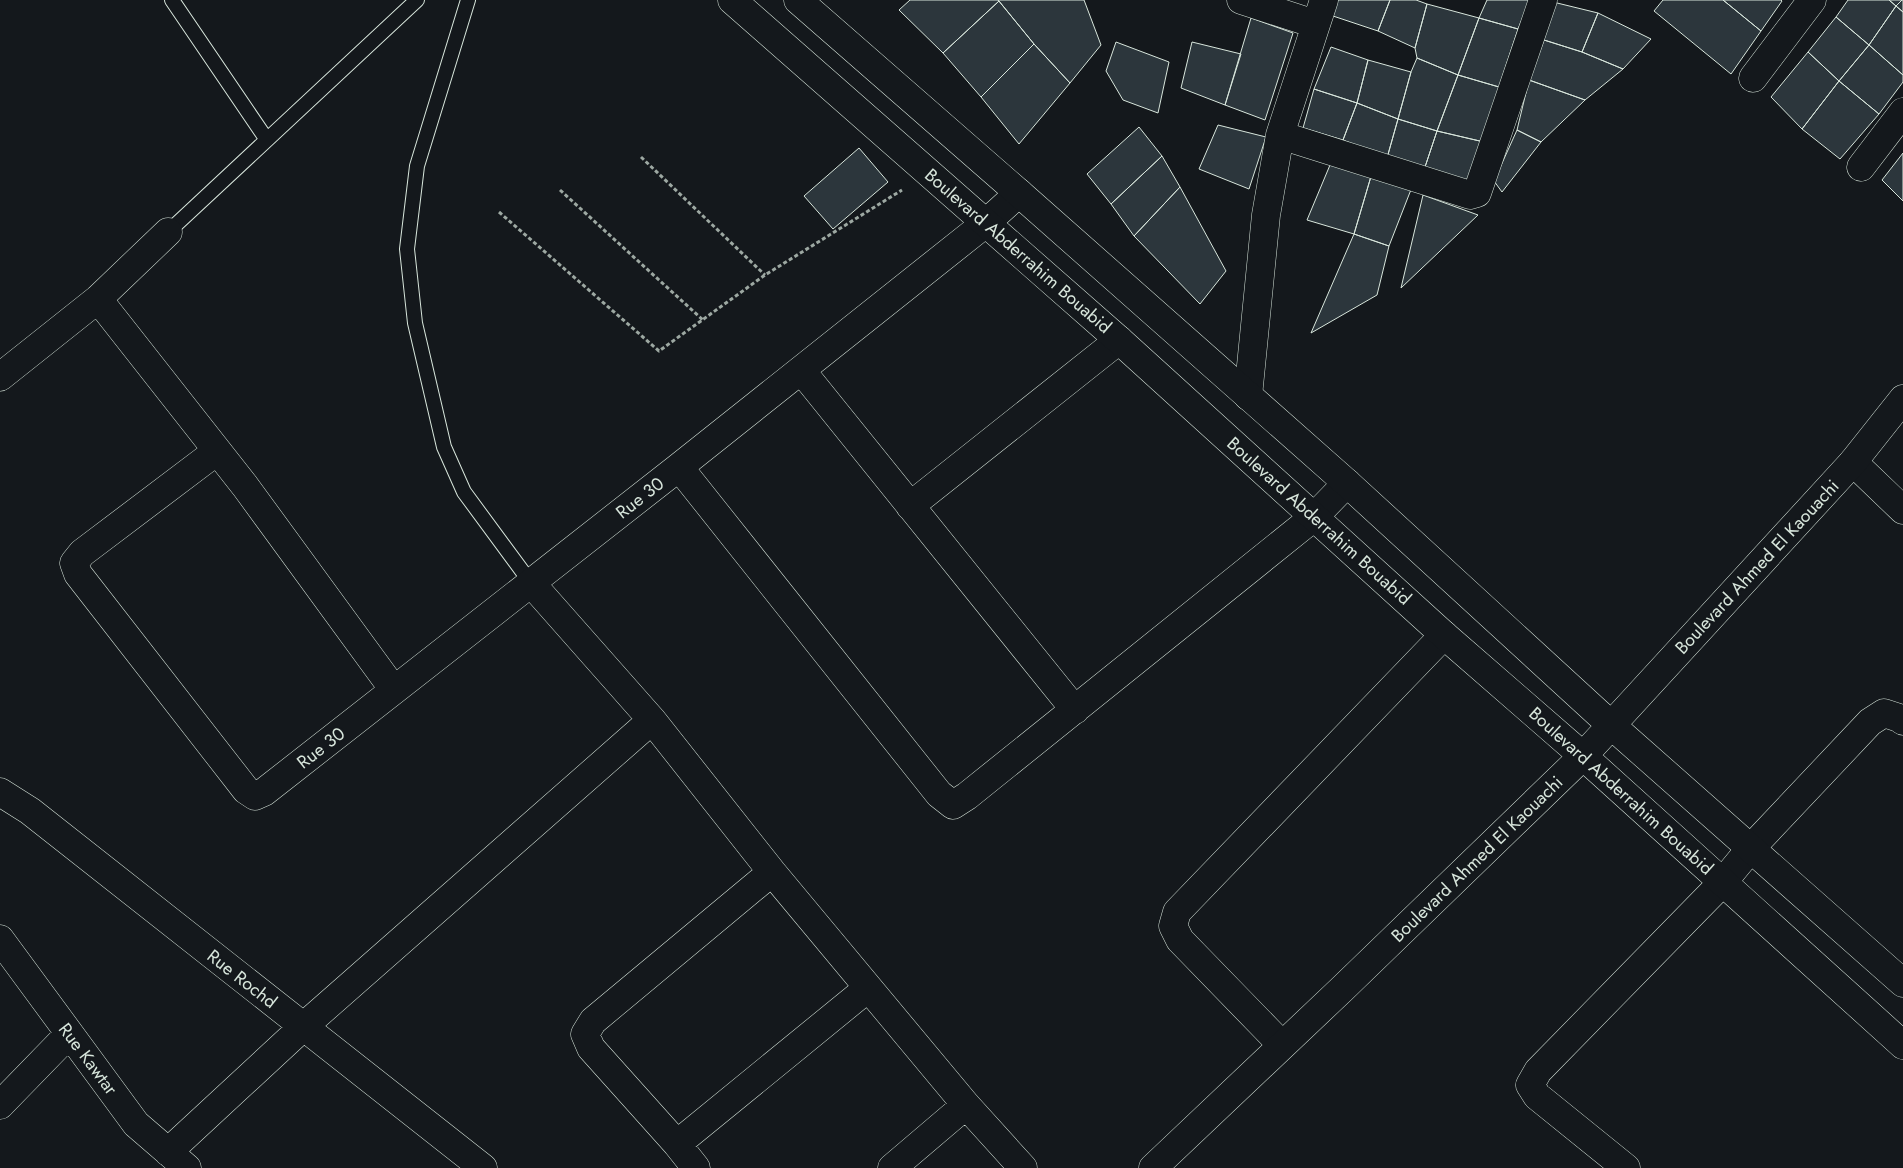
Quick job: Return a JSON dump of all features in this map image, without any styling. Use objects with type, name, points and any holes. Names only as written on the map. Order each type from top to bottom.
[{"type":"street","name":"Boulevard Abderrahim Bouabid","points":[[732,0],[987,222],[1444,635],[1583,756],[1903,1045]]},
{"type":"street","points":[[798,0],[1347,483],[1611,725],[1903,983]]},
{"type":"street","points":[[1241,0],[1320,12],[1280,135],[1266,215],[1248,396]]},
{"type":"street","points":[[1280,135],[1470,195],[1477,193],[1543,0]]},
{"type":"street","points":[[1752,78],[1812,0]]},
{"type":"street","points":[[1861,167],[1903,112]]},
{"type":"street","name":"Rue 30","points":[[217,451],[82,553],[74,563],[78,574],[210,744],[246,790],[255,796],[264,792],[679,467],[987,222],[1019,193]]},
{"type":"street","points":[[5,364],[98,299],[168,232]]},
{"type":"street","points":[[98,299],[217,451],[394,690]]},
{"type":"street","points":[[910,506],[1119,340]]},
{"type":"street","points":[[801,370],[1075,710]]},
{"type":"street","name":"Boulevard Ahmed El Kaouachi","points":[[1153,1168],[1357,976],[1583,756],[1852,462],[1903,399]]},
{"type":"street","points":[[1852,462],[1903,510]]},
{"type":"street","points":[[679,467],[939,794],[953,805],[967,796],[1075,710],[1314,517],[1347,483]]},
{"type":"street","points":[[531,583],[652,720],[772,872],[868,988],[966,1105],[1023,1168]]},
{"type":"street","points":[[1282,1045],[1180,940],[1172,926],[1177,912],[1444,635]]},
{"type":"street","points":[[1626,1168],[1537,1096],[1530,1085],[1538,1071],[1723,882],[1752,848],[1870,722],[1884,713],[1903,721]]},
{"type":"street","points":[[178,1160],[303,1027],[652,720]]},
{"type":"street","name":"Rue Rochd","points":[[0,792],[30,811],[483,1168]]},
{"type":"street","points":[[696,1168],[591,1048],[586,1034],[593,1021],[772,872]]},
{"type":"street","name":"Rue Kawtar","points":[[0,939],[136,1124],[178,1160]]},
{"type":"street","points":[[676,1144],[868,988]]},
{"type":"street","points":[[0,1104],[69,1034]]},
{"type":"street","points":[[892,1168],[966,1105]]},
{"type":"lane","points":[[172,0],[267,140]]},
{"type":"lane","points":[[168,232],[417,0]]},
{"type":"lane","points":[[468,0],[417,166],[407,249],[415,323],[444,447],[464,492],[531,583]]},
{"type":"path","points":[[641,158],[764,275]]},
{"type":"path","points":[[499,212],[659,351],[764,275],[930,174]]},
{"type":"path","points":[[560,190],[703,320]]},
{"type":"building","points":[[910,0],[999,1],[943,53],[899,10]]},
{"type":"building","points":[[998,0],[1084,0],[1101,45],[1070,83],[1034,44]]},
{"type":"building","points":[[1337,0],[1390,0],[1378,31],[1330,15]]},
{"type":"building","points":[[1390,0],[1416,0],[1427,4],[1415,48],[1378,31]]},
{"type":"building","points":[[1487,0],[1530,0],[1518,29],[1479,18]]},
{"type":"building","points":[[1663,0],[1723,0],[1761,31],[1731,74],[1654,11]]},
{"type":"building","points":[[1723,0],[1781,0],[1782,1],[1761,31]]},
{"type":"building","points":[[1848,0],[1889,0],[1896,6],[1869,45],[1836,17]]},
{"type":"building","points":[[1889,0],[1902,0],[1896,6]]},
{"type":"building","points":[[1903,0],[1903,12],[1896,6]]},
{"type":"building","points":[[999,1],[1034,44],[981,97],[943,53]]},
{"type":"building","points":[[1553,2],[1598,13],[1582,52],[1544,40]]},
{"type":"building","points":[[1427,4],[1479,18],[1458,75],[1417,58],[1415,48]]},
{"type":"building","points":[[1896,6],[1903,12],[1903,75],[1869,45]]},
{"type":"building","points":[[1598,13],[1651,39],[1623,69],[1582,52]]},
{"type":"building","points":[[1836,17],[1869,45],[1839,81],[1808,52]]},
{"type":"building","points":[[1251,18],[1293,33],[1265,120],[1225,105]]},
{"type":"building","points":[[1479,18],[1518,29],[1499,87],[1458,75]]},
{"type":"building","points":[[1544,40],[1582,52],[1623,69],[1585,100],[1529,80]]},
{"type":"building","points":[[1116,42],[1169,62],[1158,113],[1123,100],[1106,71]]},
{"type":"building","points":[[1192,42],[1241,54],[1225,105],[1181,88]]},
{"type":"building","points":[[1034,44],[1070,83],[1019,144],[981,97]]},
{"type":"building","points":[[1869,45],[1903,75],[1903,82],[1879,114],[1839,81]]},
{"type":"building","points":[[1331,47],[1368,60],[1357,103],[1314,89]]},
{"type":"building","points":[[1808,52],[1839,81],[1802,129],[1771,97]]},
{"type":"building","points":[[1417,58],[1458,75],[1437,131],[1398,119],[1411,72]]},
{"type":"building","points":[[1368,60],[1411,72],[1398,119],[1357,103]]},
{"type":"building","points":[[1458,75],[1499,87],[1484,142],[1437,131]]},
{"type":"building","points":[[1529,80],[1585,100],[1541,142],[1517,130]]},
{"type":"building","points":[[1839,81],[1879,114],[1840,159],[1802,129]]},
{"type":"building","points":[[1314,89],[1357,103],[1343,140],[1303,128]]},
{"type":"building","points":[[1357,103],[1398,119],[1387,158],[1343,140]]},
{"type":"building","points":[[1398,119],[1437,131],[1423,173],[1387,158]]},
{"type":"building","points":[[1218,125],[1266,137],[1249,189],[1199,169]]},
{"type":"building","points":[[1139,127],[1162,156],[1111,204],[1087,174]]},
{"type":"building","points":[[1517,130],[1541,142],[1502,192],[1494,181]]},
{"type":"building","points":[[1437,131],[1484,142],[1466,192],[1423,173]]},
{"type":"building","points":[[859,148],[888,182],[833,229],[804,196]]},
{"type":"building","points":[[1903,153],[1903,201],[1882,180]]},
{"type":"building","points":[[1162,156],[1180,187],[1134,236],[1111,204]]},
{"type":"building","points":[[1330,165],[1372,173],[1354,234],[1307,220]]},
{"type":"building","points":[[1372,173],[1412,187],[1389,246],[1354,234]]},
{"type":"building","points":[[1180,187],[1226,271],[1200,304],[1134,236]]},
{"type":"building","points":[[1423,195],[1478,215],[1401,288]]},
{"type":"building","points":[[1354,234],[1389,246],[1377,295],[1311,333]]}]
